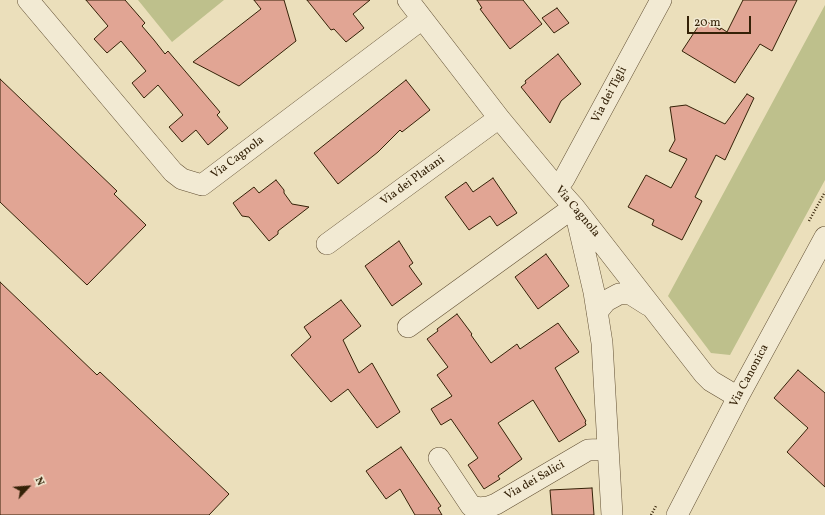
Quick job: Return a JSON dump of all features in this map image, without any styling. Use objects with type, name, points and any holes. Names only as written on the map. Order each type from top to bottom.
[{"type":"street","name":"Via Cagnola","points":[[28,0],[173,172],[182,179],[202,185],[422,19]]},
{"type":"street","name":"Via Cagnola","points":[[408,0],[499,118],[574,207],[711,382],[738,397]]},
{"type":"street","name":"Via dei Tigli","points":[[557,188],[564,179],[661,0]]},
{"type":"street","name":"Via dei Platani","points":[[327,244],[499,118]]},
{"type":"street","points":[[408,327],[574,207],[594,292],[602,343],[612,515]]},
{"type":"street","name":"Via Canonica","points":[[676,515],[825,237]]},
{"type":"street","points":[[597,312],[606,301],[619,294],[629,292],[654,310]]},
{"type":"street","name":"Via dei Salici","points":[[439,458],[471,506],[479,508],[496,504],[588,450],[608,449]]},
{"type":"green space","points":[[138,0],[224,0],[172,42]]},
{"type":"green space","points":[[825,5],[825,180],[730,355],[711,353],[668,296]]},
{"type":"building","points":[[86,0],[125,0],[145,23],[142,26],[165,54],[168,51],[220,112],[217,115],[228,128],[208,145],[196,130],[182,142],[169,127],[183,115],[158,85],[144,98],[132,83],[146,71],[121,41],[107,53],[94,39],[108,26]]},
{"type":"building","points":[[254,0],[284,0],[296,41],[239,86],[193,62],[261,9]]},
{"type":"building","points":[[307,0],[370,0],[353,14],[364,28],[346,42],[334,29],[331,30]]},
{"type":"building","points":[[477,0],[523,0],[542,24],[510,49],[480,9],[482,8]]},
{"type":"building","points":[[743,0],[797,0],[772,51],[760,44],[735,83],[682,51],[703,19],[720,30],[721,28],[727,32]]},
{"type":"building","points":[[557,8],[569,23],[554,33],[542,18]]},
{"type":"building","points":[[558,54],[581,84],[561,101],[550,123],[521,87],[526,83],[525,81]]},
{"type":"building","points":[[0,79],[117,191],[114,194],[146,225],[87,285],[0,202]]},
{"type":"building","points":[[406,80],[430,110],[402,132],[400,130],[378,152],[338,184],[314,153]]},
{"type":"building","points":[[747,94],[754,98],[725,160],[716,155],[695,197],[702,201],[682,240],[652,225],[654,220],[628,207],[646,175],[671,188],[687,159],[669,151],[675,140],[670,107],[686,105],[725,124]]},
{"type":"building","points":[[493,178],[517,213],[497,226],[490,216],[469,230],[445,197],[466,182],[473,192]]},
{"type":"building","points":[[276,180],[292,204],[309,207],[278,231],[278,234],[269,241],[249,217],[242,216],[233,203],[254,187],[259,193]]},
{"type":"building","points":[[399,241],[413,263],[409,266],[422,284],[392,306],[365,266]]},
{"type":"building","points":[[546,254],[569,286],[538,309],[515,277]]},
{"type":"building","points":[[0,282],[97,375],[100,372],[229,494],[209,515],[0,515]]},
{"type":"building","points":[[341,300],[361,326],[343,340],[359,373],[372,363],[400,412],[377,428],[348,389],[331,402],[291,355],[311,337],[304,327]]},
{"type":"building","points":[[457,314],[491,363],[517,344],[520,349],[558,323],[579,352],[555,368],[586,421],[586,425],[559,442],[533,400],[498,423],[522,459],[498,476],[500,479],[484,489],[468,465],[478,458],[451,419],[441,425],[431,409],[452,396],[437,375],[448,367],[427,339],[438,331],[437,329]]},
{"type":"building","points":[[798,370],[825,393],[825,487],[787,452],[808,428],[774,398]]},
{"type":"building","points":[[401,447],[441,506],[438,508],[442,515],[415,515],[400,489],[386,499],[366,471]]},
{"type":"building","points":[[592,488],[594,515],[552,515],[550,490]]}]
